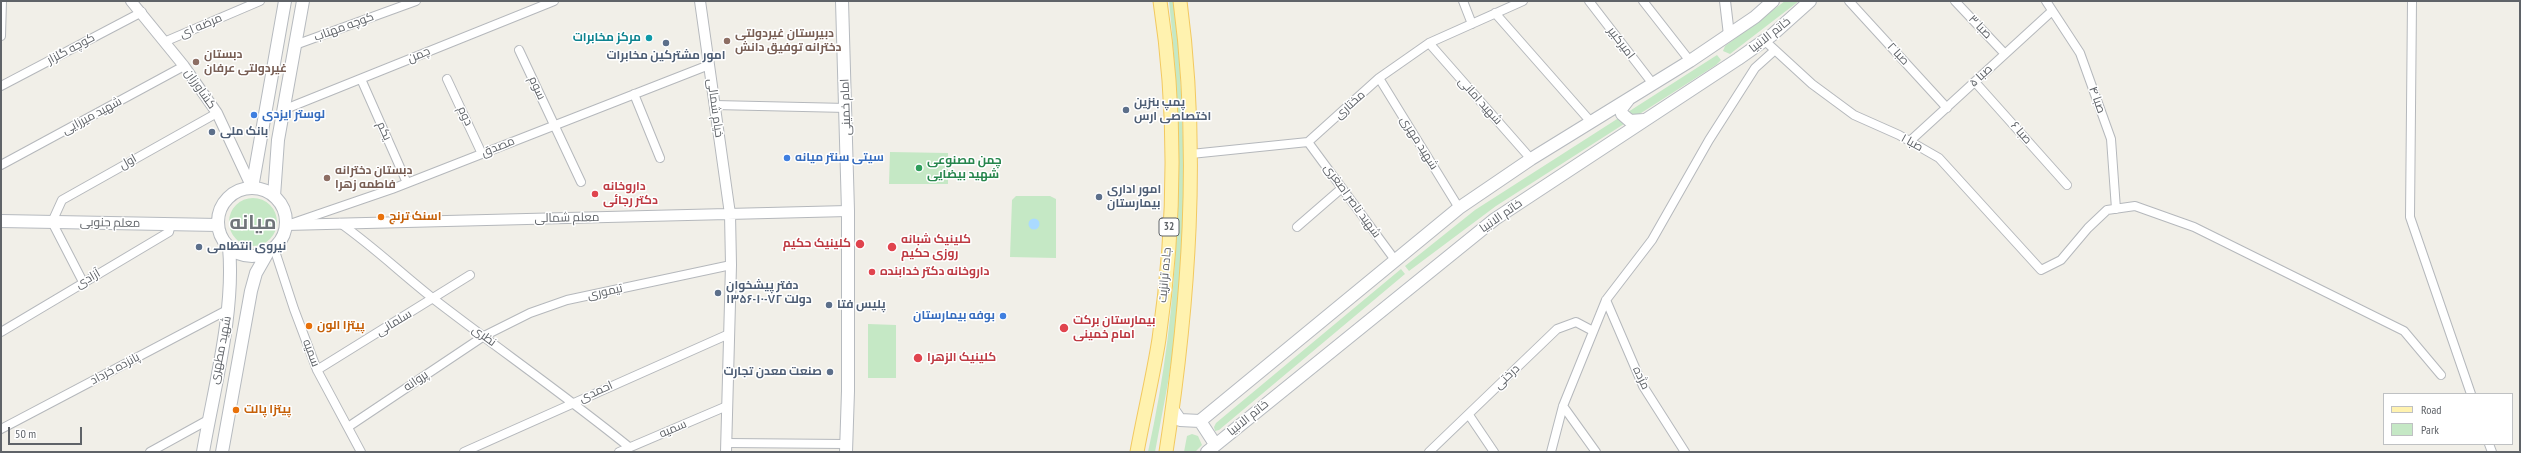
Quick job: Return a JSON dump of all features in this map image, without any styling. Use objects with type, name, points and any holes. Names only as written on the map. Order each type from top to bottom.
[{"type":"main road","points":[[252,188],[285,1]]},
{"type":"main road","points":[[274,196],[275,161],[303,1]]},
{"type":"main road","name":"امام خمینی","points":[[842,1],[847,108],[848,211],[848,391],[846,448]]},
{"type":"main road","name":"جاده ترانزیت","points":[[1137,452],[1158,340],[1167,270],[1172,188],[1167,51],[1160,1]]},
{"type":"main road","name":"جاده ترانزیت","points":[[1166,452],[1173,410],[1187,279],[1191,154],[1187,53],[1180,1]]},
{"type":"main road","name":"خاتم الانبیا","points":[[1200,421],[1459,208],[1532,159],[1690,61],[1755,17],[1773,1]]},
{"type":"main road","name":"خاتم الانبیا","points":[[1211,448],[1495,219],[1738,59],[1764,40],[1810,1]]},
{"type":"main road","points":[[1629,99],[1622,109],[1622,114],[1630,121],[1644,120]]},
{"type":"main road","points":[[252,188],[267,192],[274,196],[283,209],[286,225],[282,238],[271,250],[248,256],[229,247],[220,233],[218,225],[219,214],[227,200],[241,190],[252,188]]},
{"type":"main road","name":"معلم جنوبی","points":[[1,221],[218,225]]},
{"type":"main road","name":"شهید مطهری","points":[[203,452],[229,309],[231,267],[229,247]]},
{"type":"main road","name":"شهید مطهری","points":[[222,452],[251,291],[256,273],[271,250]]},
{"type":"main road","points":[[1173,410],[1180,420],[1200,421],[1211,448]]},
{"type":"street","points":[[1,36],[2,1]]},
{"type":"street","name":"کشاورزان","points":[[132,1],[184,66],[217,112],[252,188]]},
{"type":"street","name":"مرضه ای","points":[[164,42],[260,1]]},
{"type":"street","name":"کوچه مهتاب","points":[[295,45],[416,1]]},
{"type":"street","name":"چمن","points":[[283,110],[554,1]]},
{"type":"street","name":"خیام شمالی","points":[[700,1],[730,214],[731,265],[726,447]]},
{"type":"street","points":[[1463,1],[1472,24]]},
{"type":"street","name":"مختاری","points":[[1308,142],[1379,78],[1429,43],[1523,1]]},
{"type":"street","name":"امیرکبیر","points":[[1589,1],[1652,84]]},
{"type":"street","points":[[1643,1],[1690,61]]},
{"type":"street","points":[[1725,1],[1729,35]]},
{"type":"street","name":"صبا ۲","points":[[1849,1],[1947,108]]},
{"type":"street","name":"صبا ۳","points":[[1955,1],[2005,54]]},
{"type":"street","name":"صبا ۴","points":[[2046,1],[2080,53],[2111,139],[2116,209]]},
{"type":"street","points":[[2412,1],[2410,217],[2471,393]]},
{"type":"street","name":"صبا ۵","points":[[1910,141],[2052,11]]},
{"type":"street","name":"کوچه گلزار","points":[[1,86],[142,12]]},
{"type":"street","points":[[1495,14],[1591,122]]},
{"type":"street","name":"صبا ۱","points":[[1764,40],[1812,84],[1854,115],[1910,141],[1939,158],[2041,270],[2061,260],[2088,228],[2107,210],[2116,209]]},
{"type":"street","name":"شهید امانی","points":[[1429,43],[1532,159]]},
{"type":"street","name":"سوم","points":[[519,50],[581,182]]},
{"type":"street","points":[[1551,452],[1563,406],[1606,300],[1652,240],[1709,140],[1754,68],[1775,50]]},
{"type":"street","name":"مصدق","points":[[286,225],[407,184],[709,64]]},
{"type":"street","name":"شهید میرزایی","points":[[1,165],[184,66]]},
{"type":"street","name":"شهید مهری","points":[[1379,78],[1459,208]]},
{"type":"street","name":"یکم","points":[[361,79],[407,184]]},
{"type":"street","name":"دوم","points":[[447,79],[482,154]]},
{"type":"street","name":"صبا ۶","points":[[1975,82],[2067,185]]},
{"type":"street","points":[[634,94],[660,158]]},
{"type":"street","points":[[715,105],[847,108]]},
{"type":"street","name":"اول","points":[[52,222],[62,200],[217,112]]},
{"type":"street","points":[[1191,154],[1308,142]]},
{"type":"street","name":"شهید ناصر اصغری","points":[[1308,142],[1395,260]]},
{"type":"street","points":[[1297,227],[1342,188]]},
{"type":"street","points":[[2116,209],[2135,206],[2194,227],[2404,331],[2441,375]]},
{"type":"street","name":"معلم شمالی","points":[[286,225],[848,211]]},
{"type":"street","points":[[52,222],[83,282]]},
{"type":"street","name":"نظری","points":[[340,223],[374,247],[434,299],[573,402],[629,447]]},
{"type":"street","name":"آزادی","points":[[1,332],[169,232],[171,224]]},
{"type":"street","name":"سمیه","points":[[271,250],[317,370],[361,452]]},
{"type":"street","name":"تیموری","points":[[484,336],[524,315],[567,300],[731,265]]},
{"type":"street","name":"سلمانی","points":[[317,370],[434,299],[470,274]]},
{"type":"street","name":"مژده","points":[[1606,300],[1643,386],[1685,452]]},
{"type":"street","name":"پانزده خرداد","points":[[1,429],[229,309]]},
{"type":"street","name":"درختی","points":[[1429,452],[1557,328],[1576,322],[1593,331]]},
{"type":"street","name":"احمدی","points":[[464,452],[573,402],[729,334]]},
{"type":"street","name":"پروانه","points":[[348,427],[484,336]]},
{"type":"street","name":"سميه","points":[[619,452],[727,406]]},
{"type":"street","points":[[1563,406],[1596,452]]},
{"type":"street","points":[[1468,415],[1494,452]]},
{"type":"street","points":[[150,452],[208,420]]},
{"type":"street","points":[[726,447],[846,448]]},
{"type":"green space","points":[[1169,1],[1175,1],[1182,115],[1184,192],[1182,268],[1172,361],[1155,452],[1148,452],[1159,396],[1167,340],[1177,227],[1177,114]]},
{"type":"green space","points":[[1785,1],[1799,1],[1730,54],[1723,51],[1725,46]]},
{"type":"green space","points":[[1717,55],[1721,60],[1716,65],[1496,206],[1409,271],[1405,266],[1475,210]]},
{"type":"green space","name":"چمن مصنوعی شهید بیضایی","points":[[890,152],[948,153],[948,184],[889,184]]},
{"type":"green space","points":[[1016,196],[1050,196],[1056,199],[1056,258],[1010,257],[1012,200]]},
{"type":"green space","points":[[253,198],[262,200],[270,205],[275,213],[277,222],[275,231],[270,239],[262,244],[253,246],[244,244],[236,239],[231,231],[229,222],[231,213],[236,205],[244,200]]},
{"type":"green space","points":[[1401,269],[1405,274],[1219,430],[1215,431],[1214,427],[1216,423]]},
{"type":"green space","points":[[868,324],[896,325],[896,378],[868,378]]},
{"type":"green space","points":[[1192,434],[1198,436],[1202,445],[1195,452],[1184,452],[1187,436]]},
{"type":"water","points":[[1034,218],[1038,220],[1040,224],[1038,228],[1034,230],[1030,228],[1028,224],[1030,220]]},
{"type":"place","name":"مرکز مخابرات","points":[[649,38]]},
{"type":"place","name":"دبیرستان غیردولتی دخترانه توفیق دانش","points":[[727,41]]},
{"type":"place","name":"امور مشترکین مخابرات","points":[[666,43]]},
{"type":"place","name":"دبستان غیردولتی عرفان","points":[[196,62]]},
{"type":"place","name":"پمپ بنزین اختصاصی ارس","points":[[1126,110]]},
{"type":"place","name":"لوستر ایزدی","points":[[254,115]]},
{"type":"place","name":"بانک ملی","points":[[212,132]]},
{"type":"place","name":"سیتی سنتر میانه","points":[[787,158]]},
{"type":"place","name":"چمن مصنوعی شهید بیضایی","points":[[919,168]]},
{"type":"place","name":"دبستان دخترانه فاطمه زهرا","points":[[327,178]]},
{"type":"place","name":"داروخانه دکتر رجائی","points":[[595,194]]},
{"type":"place","name":"امور اداری بیمارستان","points":[[1099,197]]},
{"type":"place","name":"اسنک ترنج","points":[[381,217]]},
{"type":"place","name":"کلینیک حکیم","points":[[860,244]]},
{"type":"place","name":"نیروی انتظامی","points":[[199,247]]},
{"type":"place","name":"کلینیک شبانه روزی حکیم","points":[[892,247]]},
{"type":"place","name":"داروخانه دکتر خدابنده","points":[[872,272]]},
{"type":"place","name":"دفتر پیشخوان دولت ۷۲-۱۰-۱۳۵۶","points":[[718,293]]},
{"type":"place","name":"پلیس فتا","points":[[829,305]]},
{"type":"place","name":"بوفه بیمارستان","points":[[1003,316]]},
{"type":"place","name":"پیتزا الون","points":[[309,326]]},
{"type":"place","name":"بیمارستان برکت امام خمینی","points":[[1064,328]]},
{"type":"place","name":"کلینیک الزهرا","points":[[918,358]]},
{"type":"place","name":"صنعت معدن تجارت","points":[[830,372]]},
{"type":"place","name":"پیتزا پالت","points":[[236,410]]},
{"type":"district","name":"میانه","points":[[253,223]]}]
